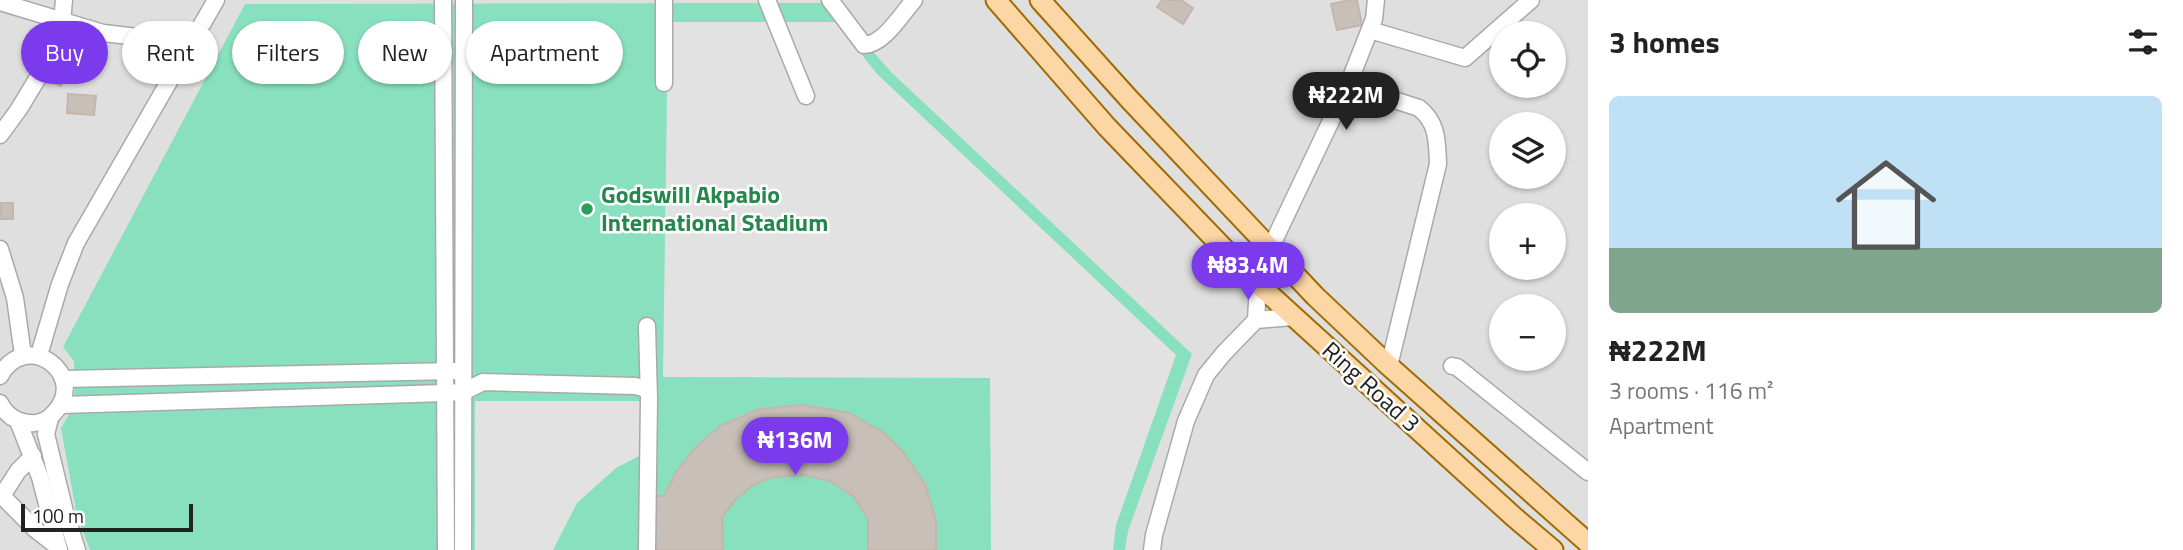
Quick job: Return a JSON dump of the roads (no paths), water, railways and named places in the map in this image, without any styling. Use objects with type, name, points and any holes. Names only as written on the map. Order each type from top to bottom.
[{"type":"main road","name":"Ring Road 3","points":[[996,0],[1107,127],[1258,284],[1553,550]]},
{"type":"main road","name":"Ring Road 3","points":[[1040,0],[1314,296],[1588,543]]},
{"type":"street","points":[[62,21],[64,0]]},
{"type":"street","points":[[203,21],[216,0]]},
{"type":"street","points":[[443,0],[446,550]]},
{"type":"street","points":[[463,550],[464,0]]},
{"type":"street","points":[[664,0],[664,83]]},
{"type":"street","points":[[767,0],[806,96]]},
{"type":"street","points":[[827,1],[864,45],[873,45],[914,0]]},
{"type":"street","points":[[1270,249],[1348,85],[1374,19],[1376,0]]},
{"type":"street","points":[[1370,30],[1465,58],[1531,0]]},
{"type":"street","points":[[0,2],[59,21]]},
{"type":"street","points":[[0,135],[34,84]]},
{"type":"street","points":[[31,355],[76,243],[167,84]]},
{"type":"street","points":[[1348,85],[1419,108],[1429,116],[1437,138],[1438,164],[1390,366]]},
{"type":"street","points":[[0,249],[31,355]]},
{"type":"street","points":[[1152,550],[1186,421],[1206,376],[1256,320],[1258,284]]},
{"type":"street","points":[[0,302],[11,285]]},
{"type":"street","points":[[1256,320],[1293,317]]},
{"type":"street","points":[[647,326],[647,550]]},
{"type":"street","points":[[0,376],[5,366],[31,355],[51,362],[59,370],[65,390],[62,405],[50,418],[34,424],[18,421],[4,412],[0,403]]},
{"type":"street","points":[[1452,366],[1457,367],[1588,472]]},
{"type":"street","points":[[63,379],[463,371],[483,383]]},
{"type":"street","points":[[62,405],[445,393],[463,392],[483,383],[647,388]]},
{"type":"street","points":[[50,418],[46,434],[77,550]]},
{"type":"street","points":[[18,421],[33,456],[59,549]]},
{"type":"street","points":[[33,456],[18,471],[1,497],[59,549]]},
{"type":"place","name":"Godswill Akpabio International Stadium","points":[[587,209]]}]
